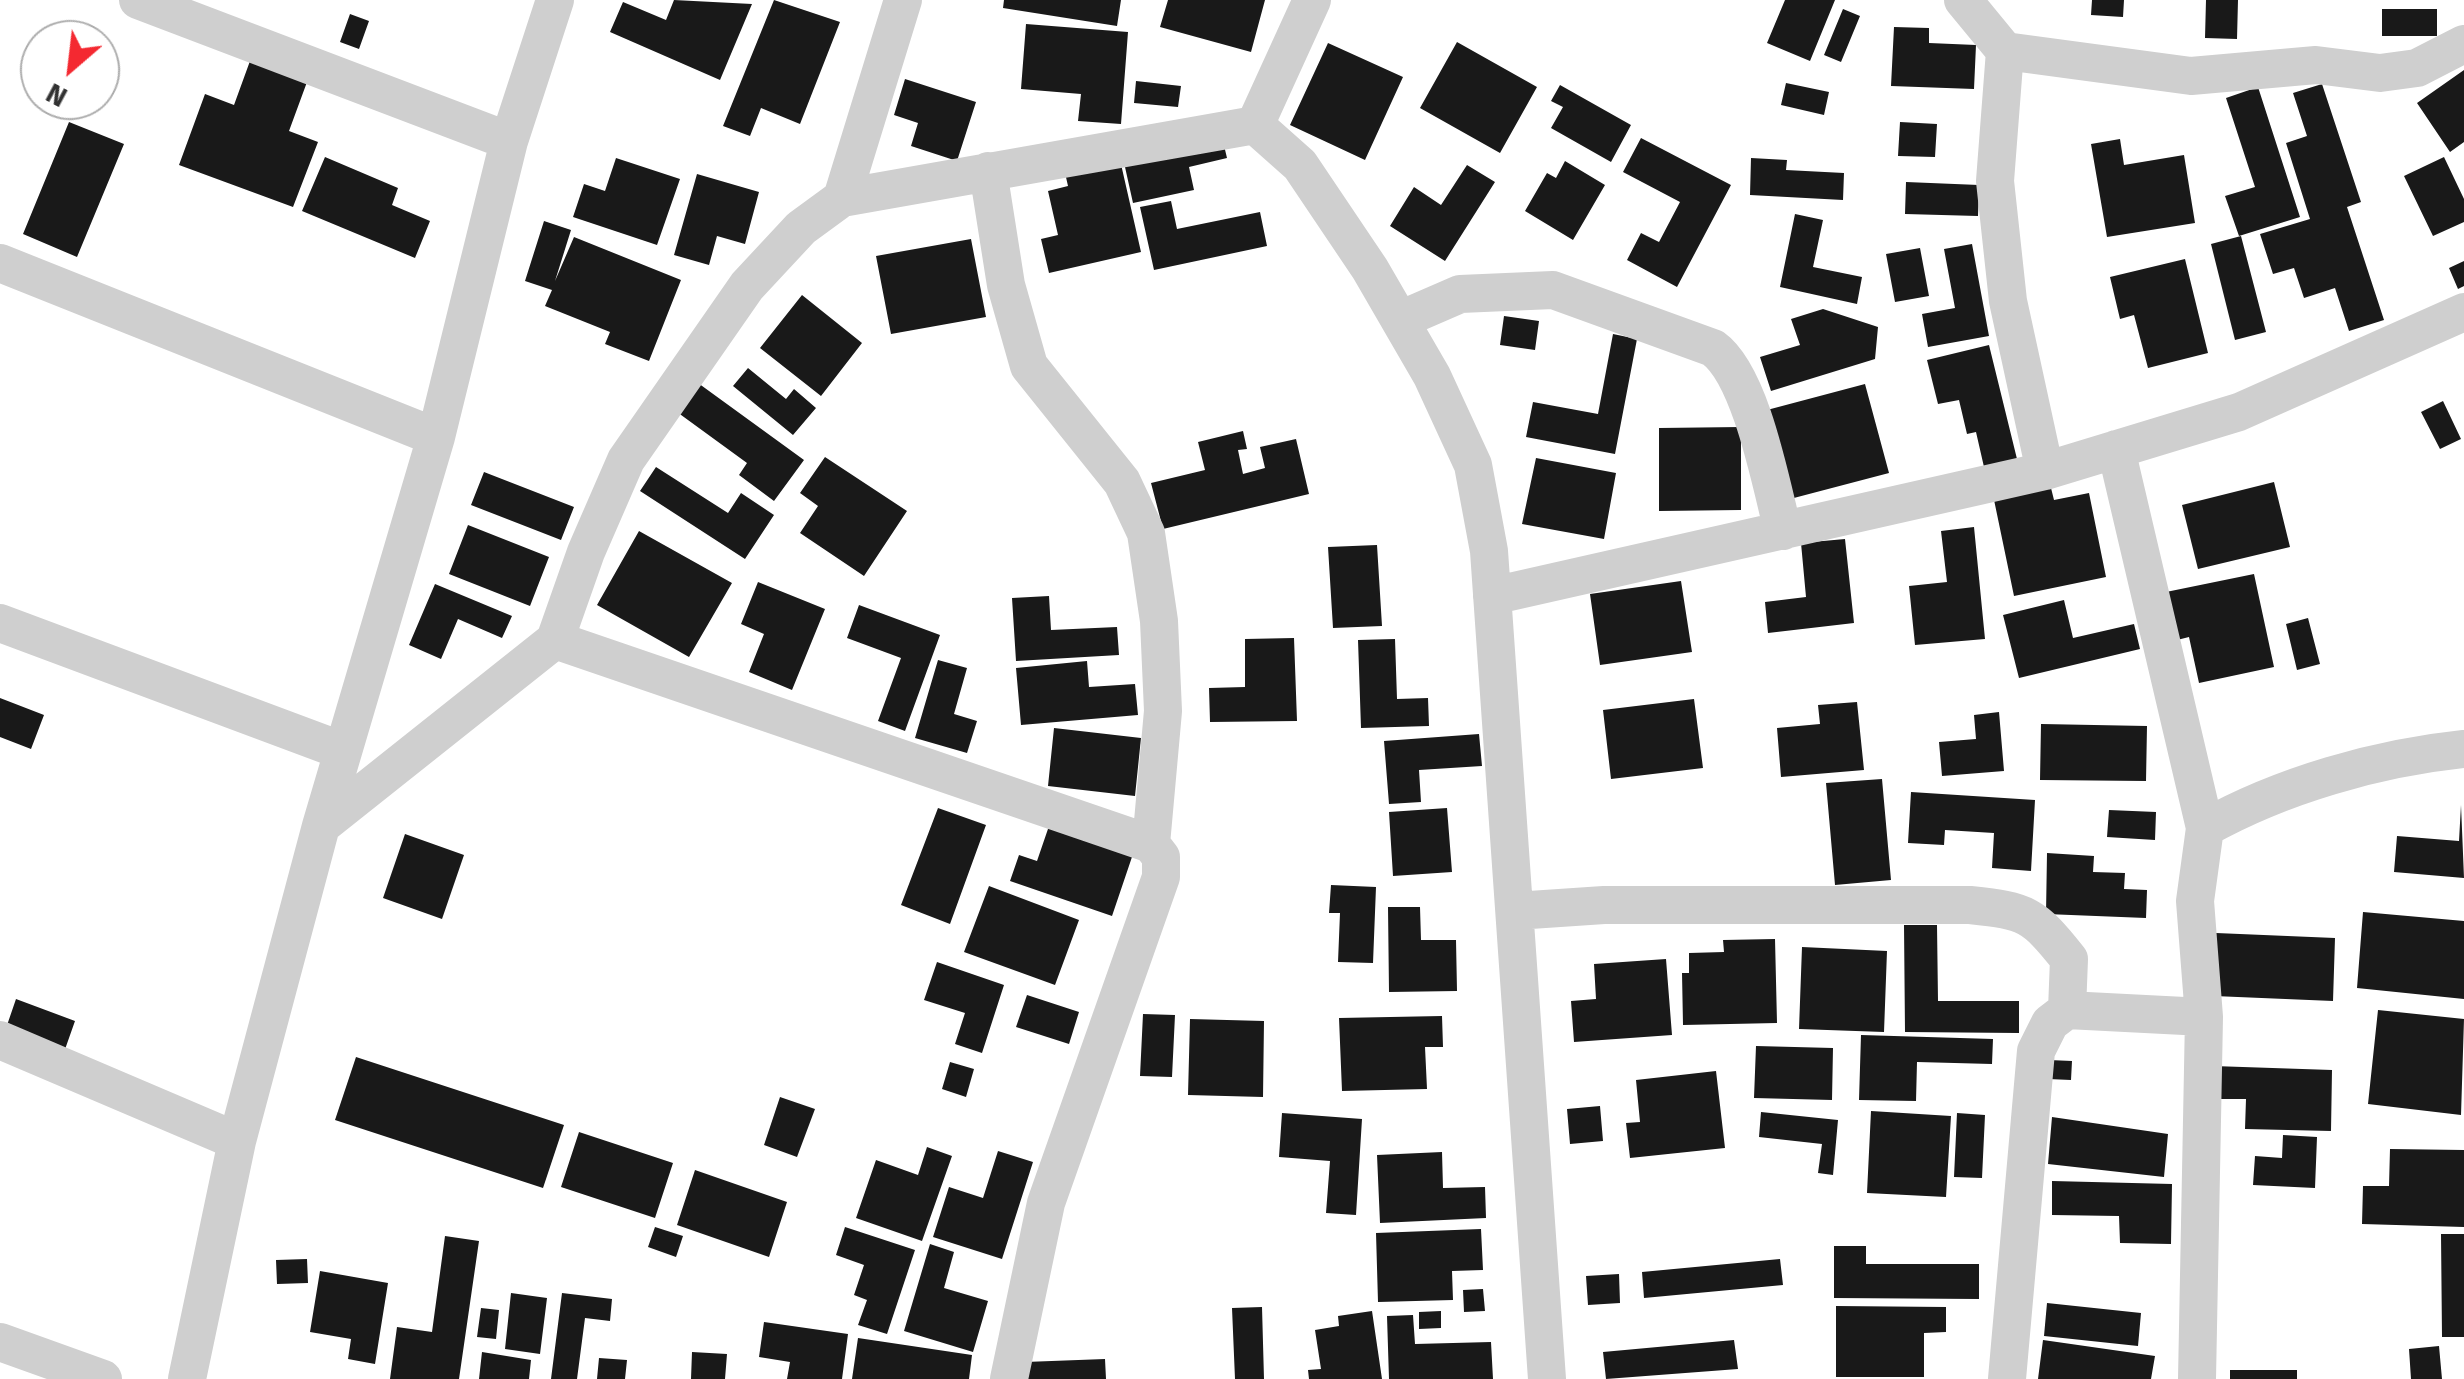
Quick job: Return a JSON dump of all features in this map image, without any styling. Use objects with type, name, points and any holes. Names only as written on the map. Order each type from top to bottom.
[{"type":"street","points":[[186,1379],[237,1141],[322,826],[436,437],[509,140],[555,0]]},
{"type":"street","points":[[842,198],[903,0]]},
{"type":"street","points":[[1254,125],[1312,0]]},
{"type":"street","points":[[1963,0],[2005,51],[2190,76],[2316,65],[2380,73],[2418,68],[2464,44]]},
{"type":"street","points":[[160,4],[509,140]]},
{"type":"street","points":[[2005,51],[1995,181],[2008,301],[2045,472]]},
{"type":"street","points":[[322,826],[556,640],[586,552],[626,460],[747,286],[801,228],[842,198],[1254,125]]},
{"type":"street","points":[[1254,125],[1300,166],[1400,320],[1474,466],[1492,596],[1547,1379]]},
{"type":"street","points":[[988,171],[1006,285],[1030,366],[1122,482],[1146,534],[1158,620],[1164,711],[1151,844]]},
{"type":"street","points":[[0,263],[436,437]]},
{"type":"street","points":[[1400,320],[1460,294],[1554,290],[1713,348],[1726,357],[1739,381],[1784,530]]},
{"type":"street","points":[[1492,596],[2045,472],[2239,412],[2464,312]]},
{"type":"street","points":[[2116,449],[2205,828],[2195,901],[2204,1017],[2197,1379]]},
{"type":"street","points":[[0,622],[343,752]]},
{"type":"street","points":[[556,640],[1151,844],[1162,858],[1161,876],[1046,1202],[1008,1379]]},
{"type":"street","points":[[2205,828],[2234,812],[2377,764],[2464,749]]},
{"type":"street","points":[[1515,911],[1604,905],[1970,905],[2018,910],[2044,926],[2070,959],[2067,1010]]},
{"type":"street","points":[[2007,1379],[2036,1051],[2050,1023],[2067,1010],[2204,1017]]},
{"type":"street","points":[[0,1040],[237,1141]]},
{"type":"street","points":[[0,1342],[102,1379]]},
{"type":"building","points":[[674,0],[752,4],[720,80],[610,32],[623,2],[666,20]]},
{"type":"building","points":[[774,0],[840,22],[800,124],[761,108],[750,136],[723,126]]},
{"type":"building","points":[[1004,0],[1121,0],[1117,26],[1003,8]]},
{"type":"building","points":[[1168,0],[1265,0],[1251,52],[1160,27]]},
{"type":"building","points":[[1785,0],[1835,0],[1810,61],[1767,43]]},
{"type":"building","points":[[2092,0],[2124,0],[2123,17],[2091,15]]},
{"type":"building","points":[[2206,0],[2238,0],[2237,39],[2205,38]]},
{"type":"building","points":[[1843,9],[1860,16],[1841,62],[1824,55]]},
{"type":"building","points":[[2382,9],[2437,9],[2437,36],[2382,36]]},
{"type":"building","points":[[350,14],[369,21],[359,49],[340,42]]},
{"type":"building","points":[[1026,24],[1128,32],[1121,124],[1078,121],[1081,94],[1021,89]]},
{"type":"building","points":[[1894,27],[1929,28],[1929,43],[1976,45],[1974,89],[1891,86]]},
{"type":"building","points":[[1457,42],[1537,87],[1500,153],[1420,108]]},
{"type":"building","points":[[1328,43],[1403,77],[1365,160],[1290,125]]},
{"type":"building","points":[[250,61],[307,82],[289,131],[318,142],[293,207],[179,165],[205,94],[234,105]]},
{"type":"building","points":[[2464,70],[2464,142],[2450,152],[2417,103]]},
{"type":"building","points":[[905,79],[976,102],[957,161],[911,146],[918,123],[894,115]]},
{"type":"building","points":[[1136,81],[1181,86],[1178,107],[1134,103]]},
{"type":"building","points":[[1786,83],[1829,92],[1824,115],[1781,105]]},
{"type":"building","points":[[2322,84],[2361,202],[2347,207],[2384,320],[2349,331],[2335,288],[2304,298],[2294,268],[2273,274],[2260,234],[2310,219],[2286,143],[2307,136],[2293,93]]},
{"type":"building","points":[[1560,85],[1631,125],[1611,162],[1551,128],[1563,107],[1551,101]]},
{"type":"building","points":[[2258,87],[2300,217],[2239,236],[2225,196],[2255,187],[2226,98]]},
{"type":"building","points":[[69,122],[124,144],[77,257],[23,234]]},
{"type":"building","points":[[1900,122],[1937,124],[1935,157],[1898,156]]},
{"type":"building","points":[[1222,137],[1227,158],[1189,167],[1194,190],[1133,203],[1123,158]]},
{"type":"building","points":[[1641,138],[1731,185],[1677,287],[1627,260],[1641,233],[1659,242],[1680,202],[1623,172]]},
{"type":"building","points":[[2120,139],[2124,165],[2184,155],[2195,223],[2107,237],[2091,144]]},
{"type":"building","points":[[1118,151],[1141,252],[1049,273],[1041,239],[1058,235],[1048,191],[1068,186],[1063,164]]},
{"type":"building","points":[[325,157],[398,188],[392,205],[430,221],[415,258],[302,211]]},
{"type":"building","points":[[2444,157],[2464,199],[2464,222],[2433,236],[2404,176]]},
{"type":"building","points":[[616,158],[680,179],[657,245],[573,217],[584,184],[605,191]]},
{"type":"building","points":[[1751,158],[1787,160],[1786,170],[1844,173],[1843,200],[1750,195]]},
{"type":"building","points":[[1565,161],[1605,185],[1573,240],[1525,211],[1547,173],[1556,178]]},
{"type":"building","points":[[1467,165],[1495,182],[1445,261],[1390,226],[1414,187],[1441,205]]},
{"type":"building","points":[[697,174],[759,192],[745,244],[717,236],[709,265],[674,255]]},
{"type":"building","points":[[1906,182],[1979,185],[1978,216],[1905,214]]},
{"type":"building","points":[[1171,201],[1177,229],[1260,212],[1267,246],[1154,270],[1140,207]]},
{"type":"building","points":[[1795,214],[1823,220],[1813,267],[1862,277],[1857,304],[1780,287]]},
{"type":"building","points":[[544,221],[571,230],[555,281],[574,237],[681,280],[649,361],[605,344],[610,332],[545,306],[552,290],[525,281]]},
{"type":"building","points":[[2241,236],[2266,332],[2235,340],[2211,244]]},
{"type":"building","points":[[971,239],[986,317],[891,334],[876,256]]},
{"type":"building","points":[[1972,244],[1989,336],[1928,347],[1922,314],[1955,308],[1944,249]]},
{"type":"building","points":[[1920,248],[1929,296],[1895,302],[1886,254]]},
{"type":"building","points":[[2185,259],[2208,353],[2148,368],[2134,315],[2120,319],[2110,277]]},
{"type":"building","points":[[2464,261],[2464,286],[2458,289],[2449,268]]},
{"type":"building","points":[[802,295],[862,343],[821,396],[760,348]]},
{"type":"building","points":[[1823,309],[1878,327],[1875,359],[1771,391],[1760,357],[1800,345],[1791,319]]},
{"type":"building","points":[[1504,316],[1539,321],[1535,350],[1500,345]]},
{"type":"building","points":[[1613,334],[1637,339],[1615,454],[1526,437],[1533,402],[1598,414]]},
{"type":"building","points":[[1989,345],[2017,459],[1984,467],[1976,432],[1967,434],[1959,400],[1938,404],[1927,360]]},
{"type":"building","points":[[748,368],[786,399],[794,389],[816,408],[793,435],[733,386]]},
{"type":"building","points":[[698,383],[804,460],[774,501],[739,475],[747,463],[677,412]]},
{"type":"building","points":[[1865,384],[1889,473],[1790,499],[1767,410]]},
{"type":"building","points":[[2443,401],[2461,439],[2440,449],[2421,412]]},
{"type":"building","points":[[1741,427],[1741,510],[1659,511],[1659,428]]},
{"type":"building","points":[[1243,431],[1247,449],[1238,450],[1243,474],[1265,468],[1260,447],[1296,439],[1309,494],[1163,529],[1151,483],[1205,470],[1198,442]]},
{"type":"building","points":[[825,457],[907,511],[864,576],[800,533],[818,506],[800,493]]},
{"type":"building","points":[[1536,458],[1616,473],[1604,539],[1522,524]]},
{"type":"building","points":[[656,467],[728,513],[741,493],[774,515],[745,559],[640,491]]},
{"type":"building","points":[[484,472],[574,507],[561,540],[471,505]]},
{"type":"building","points":[[2274,482],[2290,547],[2198,569],[2182,505]]},
{"type":"building","points":[[2050,484],[2054,500],[2089,493],[2106,577],[2014,596],[1993,495]]},
{"type":"building","points":[[468,525],[549,557],[530,606],[449,574]]},
{"type":"building","points":[[1974,527],[1985,639],[1915,645],[1909,586],[1947,582],[1941,531]]},
{"type":"building","points":[[639,531],[732,583],[689,657],[597,605]]},
{"type":"building","points":[[1845,539],[1854,623],[1768,633],[1765,602],[1806,597],[1801,543]]},
{"type":"building","points":[[1377,545],[1382,626],[1333,628],[1328,547]]},
{"type":"building","points":[[2254,574],[2274,667],[2199,683],[2189,637],[2177,640],[2166,592]]},
{"type":"building","points":[[1681,581],[1692,652],[1600,665],[1590,594]]},
{"type":"building","points":[[758,582],[825,609],[792,690],[749,672],[764,634],[741,624]]},
{"type":"building","points":[[435,584],[512,616],[502,638],[458,619],[441,659],[409,645]]},
{"type":"building","points":[[1049,596],[1051,630],[1117,627],[1119,655],[1016,661],[1012,598]]},
{"type":"building","points":[[2064,600],[2073,638],[2134,624],[2140,649],[2019,678],[2003,615]]},
{"type":"building","points":[[859,605],[940,635],[905,731],[878,721],[901,658],[847,638]]},
{"type":"building","points":[[2308,618],[2320,664],[2297,670],[2286,624]]},
{"type":"building","points":[[1294,638],[1297,721],[1210,722],[1209,688],[1245,687],[1245,639]]},
{"type":"building","points":[[1395,639],[1397,699],[1428,698],[1429,726],[1361,728],[1358,640]]},
{"type":"building","points":[[938,660],[967,668],[954,714],[977,721],[967,753],[915,738]]},
{"type":"building","points":[[1087,661],[1089,687],[1135,684],[1138,715],[1021,725],[1016,668]]},
{"type":"building","points":[[0,698],[44,715],[31,749],[0,737]]},
{"type":"building","points":[[1694,699],[1703,768],[1611,779],[1603,710]]},
{"type":"building","points":[[1857,702],[1864,770],[1781,777],[1777,728],[1820,724],[1818,705]]},
{"type":"building","points":[[1999,712],[2004,771],[1942,776],[1939,742],[1976,739],[1974,715]]},
{"type":"building","points":[[2041,724],[2147,726],[2146,781],[2040,780]]},
{"type":"building","points":[[1054,728],[1141,738],[1135,796],[1048,786]]},
{"type":"building","points":[[1479,734],[1482,766],[1419,770],[1421,802],[1389,804],[1384,741]]},
{"type":"building","points":[[1882,779],[1891,880],[1835,885],[1826,783]]},
{"type":"building","points":[[1911,792],[2035,800],[2031,871],[1992,868],[1994,833],[1945,830],[1944,845],[1908,843]]},
{"type":"building","points":[[2461,805],[2464,878],[2394,872],[2397,836],[2459,841]]},
{"type":"building","points":[[938,808],[986,825],[950,924],[901,905]]},
{"type":"building","points":[[1447,808],[1452,872],[1393,876],[1389,812]]},
{"type":"building","points":[[2109,810],[2156,812],[2155,840],[2107,837]]},
{"type":"building","points":[[1049,826],[1133,854],[1112,916],[1010,881],[1019,855],[1037,861]]},
{"type":"building","points":[[405,834],[464,855],[442,919],[383,898]]},
{"type":"building","points":[[2047,853],[2094,856],[2093,872],[2125,873],[2124,889],[2147,890],[2146,918],[2046,914]]},
{"type":"building","points":[[1331,885],[1376,887],[1373,963],[1338,962],[1340,913],[1329,913]]},
{"type":"building","points":[[989,886],[1079,920],[1055,985],[964,952]]},
{"type":"building","points":[[1388,907],[1420,907],[1421,940],[1456,940],[1457,991],[1389,992]]},
{"type":"building","points":[[2363,912],[2464,921],[2464,999],[2357,988]]},
{"type":"building","points":[[1904,925],[1937,925],[1938,1001],[2019,1001],[2019,1033],[1905,1032]]},
{"type":"building","points":[[2216,933],[2335,938],[2333,1001],[2214,996]]},
{"type":"building","points":[[1775,939],[1777,1023],[1683,1025],[1682,973],[1689,973],[1689,953],[1724,952],[1723,940]]},
{"type":"building","points":[[1802,947],[1887,951],[1884,1032],[1799,1029]]},
{"type":"building","points":[[1666,959],[1672,1035],[1574,1042],[1571,1001],[1596,999],[1594,964]]},
{"type":"building","points":[[937,962],[1004,985],[982,1053],[955,1044],[965,1013],[924,1000]]},
{"type":"building","points":[[1027,995],[1079,1012],[1069,1044],[1016,1027]]},
{"type":"building","points":[[16,999],[75,1021],[63,1055],[4,1034]]},
{"type":"building","points":[[2378,1010],[2464,1019],[2461,1115],[2368,1104]]},
{"type":"building","points":[[1143,1014],[1175,1015],[1172,1077],[1140,1076]]},
{"type":"building","points":[[1442,1016],[1443,1047],[1425,1047],[1427,1089],[1342,1091],[1339,1018]]},
{"type":"building","points":[[1190,1019],[1264,1021],[1263,1097],[1188,1095]]},
{"type":"building","points":[[1861,1035],[1993,1039],[1992,1064],[1917,1062],[1916,1101],[1859,1100]]},
{"type":"building","points":[[1756,1046],[1833,1048],[1832,1100],[1754,1098]]},
{"type":"building","points":[[356,1057],[564,1125],[543,1188],[335,1120]]},
{"type":"building","points":[[2049,1060],[2072,1061],[2071,1080],[2048,1079]]},
{"type":"building","points":[[950,1062],[974,1069],[966,1097],[942,1089]]},
{"type":"building","points":[[2213,1066],[2332,1070],[2331,1131],[2245,1129],[2246,1099],[2212,1099]]},
{"type":"building","points":[[1716,1071],[1725,1148],[1630,1158],[1626,1123],[1640,1122],[1636,1080]]},
{"type":"building","points":[[780,1097],[815,1109],[797,1157],[764,1145]]},
{"type":"building","points":[[1600,1106],[1603,1141],[1570,1144],[1567,1109]]},
{"type":"building","points":[[1871,1111],[1951,1116],[1946,1197],[1867,1193]]},
{"type":"building","points":[[1761,1112],[1838,1120],[1833,1175],[1818,1173],[1822,1144],[1759,1137]]},
{"type":"building","points":[[1282,1113],[1362,1119],[1356,1215],[1326,1213],[1330,1161],[1279,1157]]},
{"type":"building","points":[[1957,1113],[1985,1115],[1982,1178],[1954,1177]]},
{"type":"building","points":[[2052,1117],[2168,1134],[2164,1177],[2048,1164]]},
{"type":"building","points":[[579,1132],[673,1163],[655,1218],[561,1187]]},
{"type":"building","points":[[2283,1135],[2317,1137],[2315,1188],[2253,1185],[2255,1156],[2282,1158]]},
{"type":"building","points":[[927,1147],[952,1156],[922,1241],[856,1218],[876,1160],[918,1175]]},
{"type":"building","points":[[2390,1149],[2464,1150],[2464,1227],[2362,1224],[2363,1186],[2389,1186]]},
{"type":"building","points":[[998,1151],[1033,1162],[1002,1259],[933,1237],[949,1187],[983,1198]]},
{"type":"building","points":[[1442,1152],[1443,1188],[1485,1187],[1486,1218],[1380,1223],[1377,1155]]},
{"type":"building","points":[[695,1170],[787,1202],[769,1257],[677,1225]]},
{"type":"building","points":[[2052,1181],[2172,1184],[2171,1244],[2120,1243],[2119,1216],[2052,1215]]},
{"type":"building","points":[[655,1227],[683,1236],[676,1257],[648,1247]]},
{"type":"building","points":[[845,1227],[915,1250],[887,1334],[858,1325],[867,1300],[854,1295],[864,1265],[836,1255]]},
{"type":"building","points":[[1481,1229],[1483,1270],[1452,1271],[1453,1300],[1378,1302],[1376,1233]]},
{"type":"building","points":[[2441,1234],[2464,1234],[2464,1337],[2442,1337]]},
{"type":"building","points":[[445,1236],[479,1241],[459,1379],[390,1379],[397,1327],[432,1332]]},
{"type":"building","points":[[930,1244],[954,1252],[944,1288],[988,1301],[973,1352],[904,1331]]},
{"type":"building","points":[[1834,1246],[1866,1246],[1866,1264],[1979,1264],[1979,1299],[1834,1298]]},
{"type":"building","points":[[307,1259],[308,1283],[277,1284],[276,1260]]},
{"type":"building","points":[[1780,1259],[1783,1285],[1644,1298],[1642,1272]]},
{"type":"building","points":[[320,1271],[388,1283],[375,1364],[348,1359],[351,1339],[310,1332]]},
{"type":"building","points":[[1619,1274],[1620,1303],[1588,1305],[1586,1276]]},
{"type":"building","points":[[1483,1289],[1485,1311],[1464,1312],[1463,1290]]},
{"type":"building","points":[[511,1293],[547,1298],[540,1354],[505,1349]]},
{"type":"building","points":[[562,1293],[612,1299],[610,1321],[585,1318],[577,1379],[551,1379]]},
{"type":"building","points":[[2047,1303],[2141,1313],[2138,1346],[2044,1336]]},
{"type":"building","points":[[1836,1306],[1946,1307],[1946,1332],[1924,1333],[1924,1377],[1836,1377]]},
{"type":"building","points":[[1262,1307],[1264,1379],[1235,1379],[1232,1308]]},
{"type":"building","points":[[481,1308],[499,1310],[496,1339],[477,1337]]},
{"type":"building","points":[[1372,1311],[1382,1379],[1309,1379],[1308,1370],[1321,1369],[1315,1330],[1339,1326],[1338,1316]]},
{"type":"building","points":[[1441,1311],[1441,1328],[1419,1329],[1419,1312]]},
{"type":"building","points":[[1413,1315],[1415,1344],[1491,1342],[1493,1379],[1389,1379],[1387,1316]]},
{"type":"building","points":[[764,1322],[848,1334],[842,1379],[787,1379],[790,1362],[759,1357]]},
{"type":"building","points":[[858,1338],[972,1355],[969,1379],[852,1379]]},
{"type":"building","points":[[1734,1340],[1738,1369],[1606,1379],[1603,1352]]},
{"type":"building","points":[[2043,1340],[2155,1356],[2151,1379],[2038,1379]]},
{"type":"building","points":[[2439,1346],[2442,1379],[2411,1379],[2409,1349]]},
{"type":"building","points":[[482,1352],[531,1360],[529,1379],[479,1379]]},
{"type":"building","points":[[692,1352],[727,1354],[725,1379],[691,1379]]},
{"type":"building","points":[[599,1358],[627,1360],[625,1379],[597,1379]]},
{"type":"building","points":[[1105,1359],[1106,1379],[1026,1379],[1025,1362]]},
{"type":"building","points":[[2230,1370],[2297,1370],[2297,1379],[2230,1379]]}]
